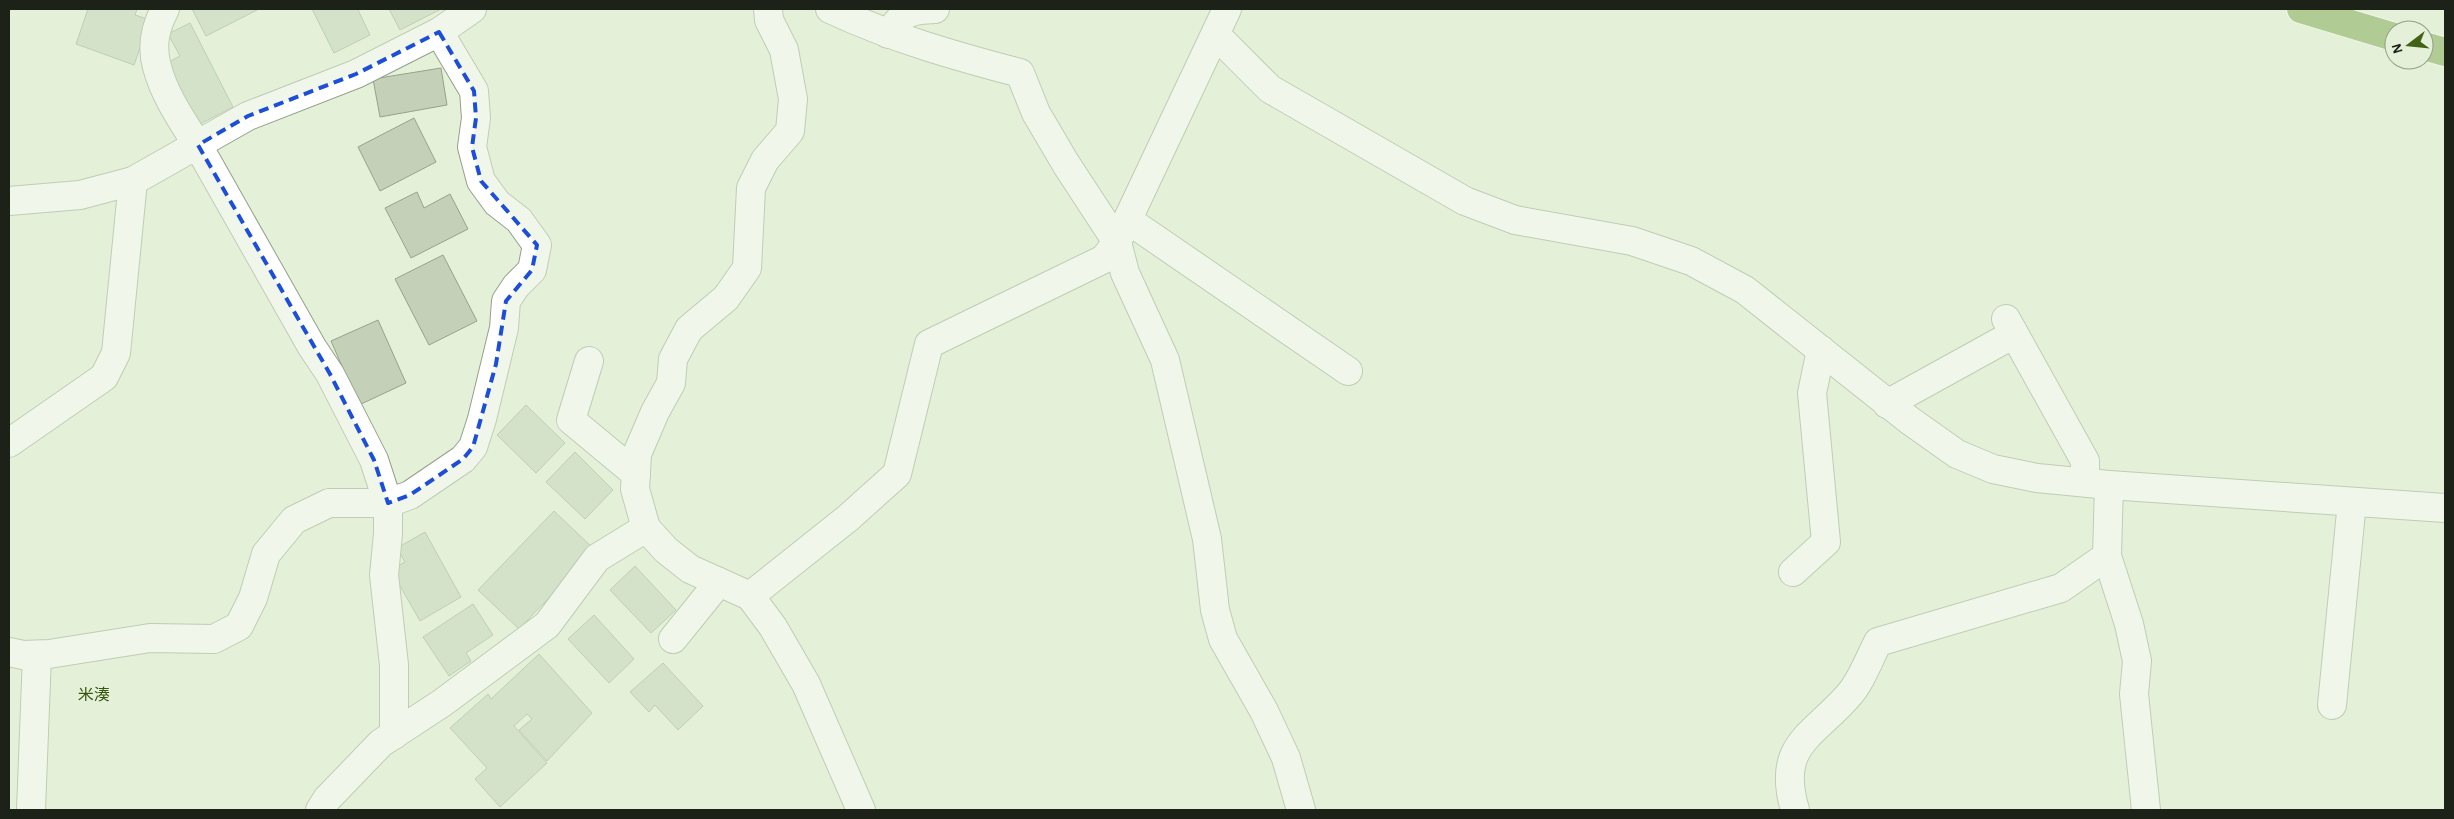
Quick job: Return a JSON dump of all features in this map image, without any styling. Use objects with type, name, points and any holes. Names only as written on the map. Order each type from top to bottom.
[{"type":"highway","points":[[2301,9],[2384,34]]},
{"type":"street","points":[[165,9],[159,20],[153,44],[156,66],[168,97],[198,145],[312,347],[330,374],[374,460],[388,503],[388,534],[384,575],[394,665],[394,734]]},
{"type":"street","points":[[9,201],[80,195],[134,181],[248,116],[356,74],[439,32],[472,9]]},
{"type":"street","points":[[768,9],[769,20],[784,50],[793,99],[790,131],[765,160],[751,188],[747,268],[726,298],[689,329],[673,359],[671,383],[655,412],[637,454],[635,489],[646,528],[666,550],[690,569],[750,596],[773,627],[806,684],[861,810]]},
{"type":"street","points":[[830,9],[888,34],[937,51],[1020,73],[1036,113],[1123,231],[1348,371]]},
{"type":"street","points":[[888,34],[901,16],[911,10],[935,9]]},
{"type":"street","points":[[750,596],[848,518],[896,474],[929,344],[1104,259],[1123,231],[1227,9]]},
{"type":"street","points":[[9,652],[37,655],[150,638],[214,639],[239,626],[253,598],[266,554],[294,520],[329,504],[388,503],[410,495],[463,459],[473,447],[496,364],[504,328],[506,301],[516,286],[532,270],[537,245],[519,220],[497,203],[481,181],[472,147],[476,118],[474,91],[439,32]]},
{"type":"street","points":[[1216,35],[1270,89],[1465,202],[1515,220],[1632,241],[1691,261],[1744,290],[1887,404],[1957,454],[1993,470],[2037,478],[2445,508]]},
{"type":"street","points":[[9,443],[104,378],[116,354],[134,181]]},
{"type":"street","points":[[1123,231],[1125,273],[1165,360],[1207,539],[1216,610],[1223,639],[1264,711],[1286,758],[1301,810]]},
{"type":"street","points":[[1887,404],[2010,326],[2097,483],[2106,556],[2129,624],[2137,661],[2134,694],[2146,810]]},
{"type":"street","points":[[1793,572],[1826,542],[1812,393],[1821,350]]},
{"type":"street","points":[[589,361],[572,420],[636,474]]},
{"type":"street","points":[[2332,705],[2352,502]]},
{"type":"street","points":[[320,810],[327,799],[382,743],[442,703],[547,626],[597,558],[646,528]]},
{"type":"street","points":[[1795,810],[1790,769],[1799,744],[1850,694],[1878,642],[2061,588],[2106,556]]},
{"type":"street","points":[[673,639],[719,582]]},
{"type":"street","points":[[31,810],[37,655]]},
{"type":"highlighted area","points":[[439,32],[474,91],[476,118],[472,147],[481,181],[537,245],[532,270],[506,301],[496,364],[473,447],[463,459],[410,495],[388,503],[374,460],[330,374],[198,145],[248,116],[356,74]]},
{"type":"building","points":[[88,9],[137,9],[135,15],[150,20],[134,65],[76,44]]},
{"type":"building","points":[[192,9],[256,9],[257,10],[206,36]]},
{"type":"building","points":[[312,9],[360,9],[358,10],[370,35],[334,53]]},
{"type":"building","points":[[389,9],[441,9],[400,30]]},
{"type":"building","points":[[190,23],[233,107],[194,127],[163,65],[180,56],[168,34]]},
{"type":"building","points":[[441,68],[447,105],[380,117],[373,79]]},
{"type":"building","points":[[414,118],[436,162],[380,191],[358,147]]},
{"type":"building","points":[[417,192],[424,208],[450,194],[468,229],[411,258],[385,208]]},
{"type":"building","points":[[443,255],[477,321],[429,345],[395,279]]},
{"type":"building","points":[[378,320],[406,383],[359,405],[331,341]]},
{"type":"building","points":[[526,405],[565,443],[536,473],[497,435]]},
{"type":"building","points":[[575,452],[613,490],[585,519],[546,482]]},
{"type":"building","points":[[554,511],[595,550],[519,629],[478,590]]},
{"type":"building","points":[[425,532],[461,597],[420,621],[391,570],[405,562],[397,548]]},
{"type":"building","points":[[635,566],[676,610],[651,633],[610,590]]},
{"type":"building","points":[[473,604],[493,635],[466,653],[471,661],[449,676],[423,637]]},
{"type":"building","points":[[594,615],[634,659],[609,683],[568,639]]},
{"type":"building","points":[[539,654],[592,713],[547,761],[519,730],[532,719],[527,714],[514,726],[547,763],[500,807],[475,779],[487,768],[450,728],[488,694],[491,699]]},
{"type":"building","points":[[663,663],[703,706],[678,730],[655,705],[649,712],[630,692]]},
{"type":"district","name":"米湊","points":[[94,694]]}]
